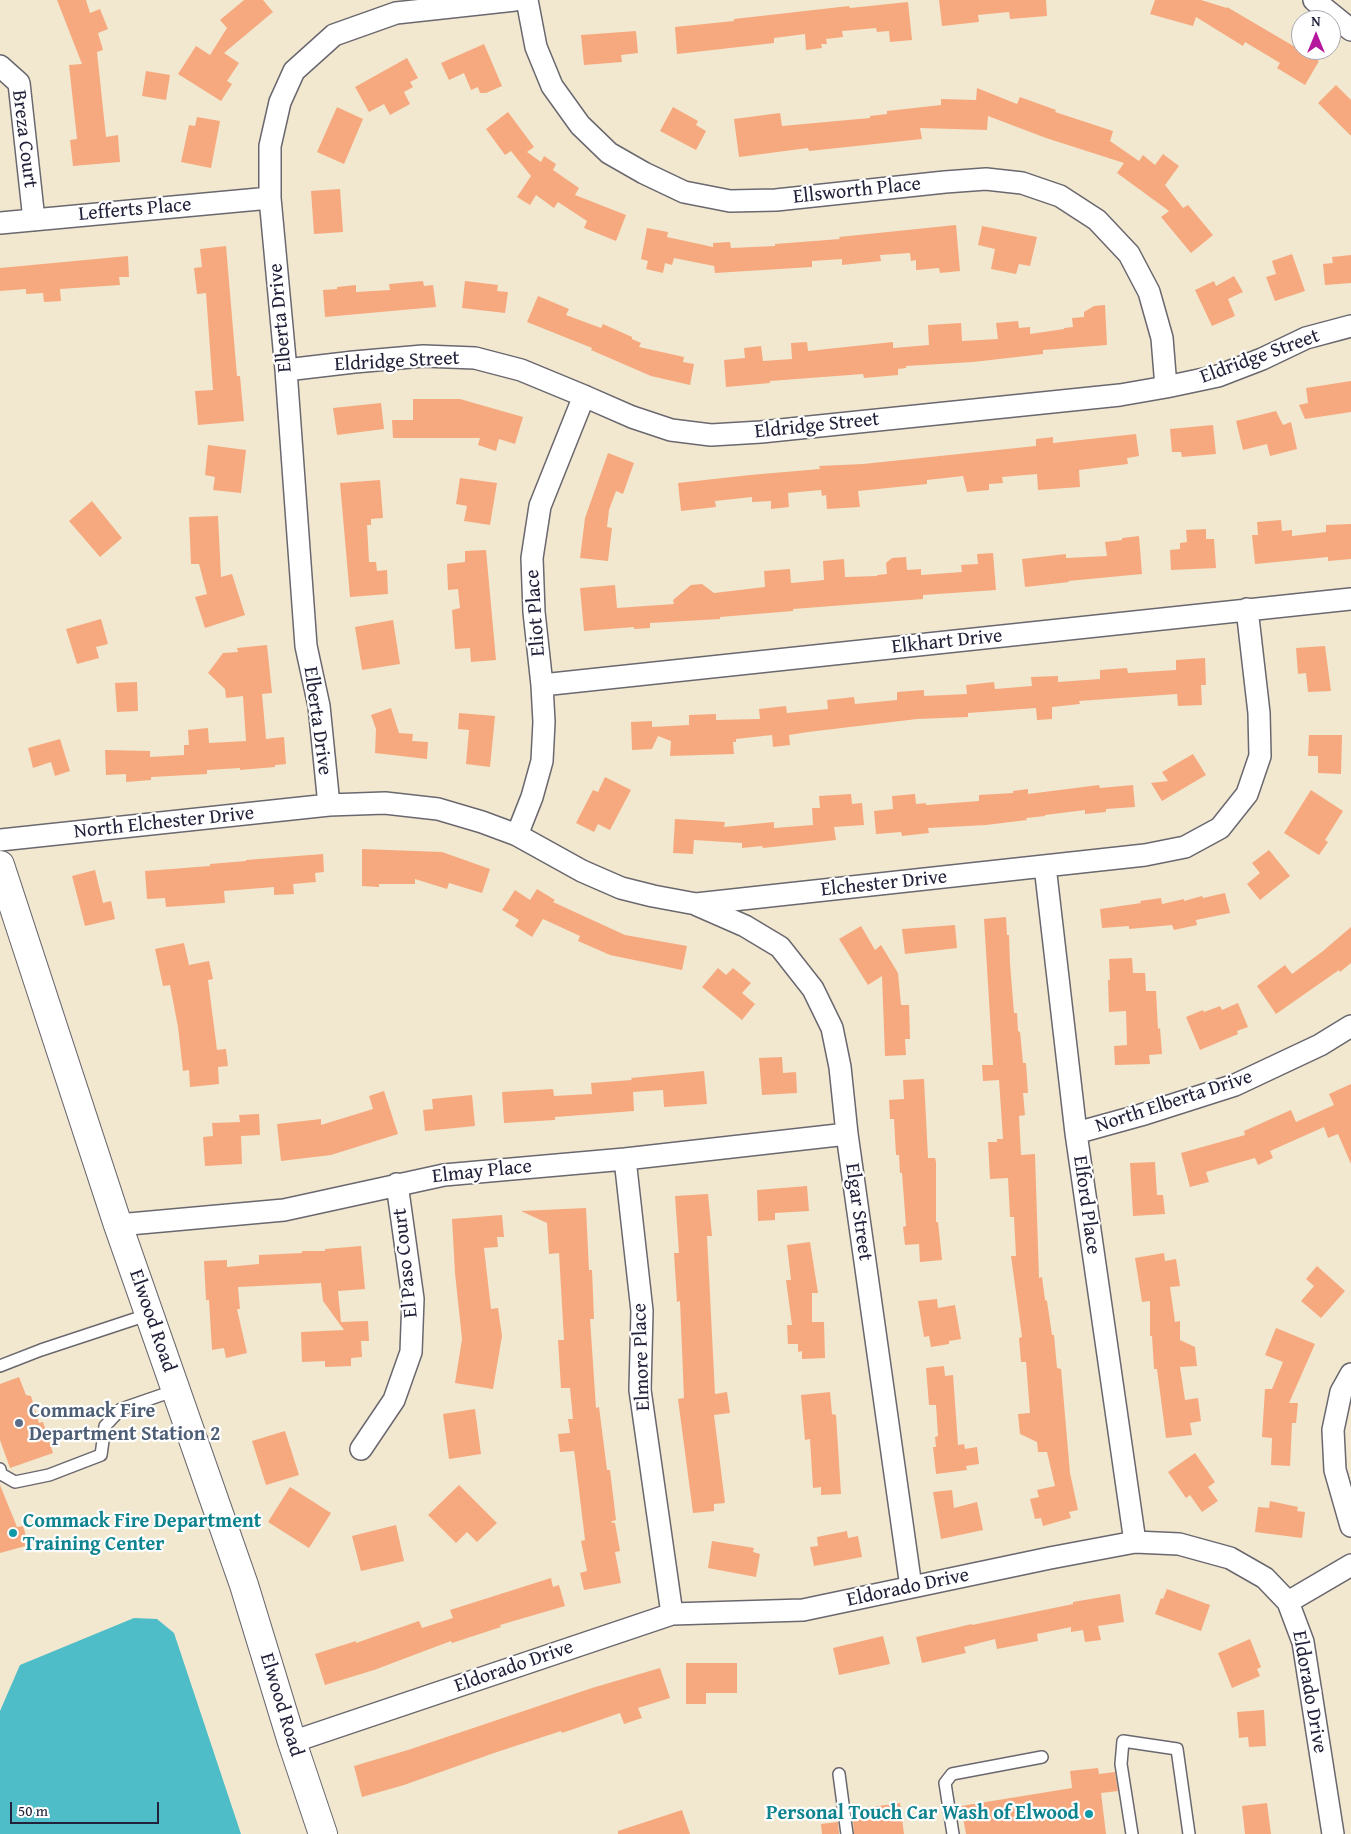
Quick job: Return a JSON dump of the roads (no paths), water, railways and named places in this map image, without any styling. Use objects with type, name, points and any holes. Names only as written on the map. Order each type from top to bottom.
[{"type":"main road","name":"Elwood Road","points":[[0,865],[118,1225],[244,1585],[292,1742],[323,1834]]},
{"type":"street","name":"Elberta Drive","points":[[329,806],[319,706],[306,646],[286,370],[270,198],[270,146],[280,102],[294,71],[334,35],[396,13],[515,0]]},
{"type":"street","name":"Ellsworth Place","points":[[527,0],[536,48],[552,86],[580,125],[609,153],[644,173],[684,192],[730,201],[776,200],[986,179],[1022,183],[1060,196],[1097,220],[1130,254],[1149,292],[1162,338],[1166,387]]},
{"type":"street","points":[[1314,0],[1351,30]]},
{"type":"street","name":"Breza Court","points":[[0,66],[19,83],[34,220]]},
{"type":"street","name":"Lefferts Place","points":[[0,223],[270,198]]},
{"type":"street","name":"Eldridge Street","points":[[286,370],[423,356],[474,358],[521,370],[632,417],[671,430],[711,435],[761,432],[1120,395],[1218,376],[1262,359],[1306,338],[1351,326]]},
{"type":"street","name":"Eliot Place","points":[[517,835],[532,797],[542,761],[544,722],[534,612],[532,558],[540,506],[584,396]]},
{"type":"street","name":"Elkhart Drive","points":[[542,685],[1351,599]]},
{"type":"street","name":"Elchester Drive","points":[[329,806],[385,803],[438,809],[517,835],[582,871],[620,888],[696,904],[1145,855],[1185,847],[1220,828],[1247,794],[1260,756],[1259,713],[1247,609]]},
{"type":"street","name":"North Elchester Drive","points":[[0,840],[329,806]]},
{"type":"street","name":"Elford Place","points":[[1045,866],[1076,1133],[1135,1542]]},
{"type":"street","name":"Elgar Street","points":[[696,904],[746,926],[780,947],[813,989],[832,1028],[840,1067],[847,1134],[911,1587]]},
{"type":"street","name":"North Elberta Drive","points":[[1076,1133],[1141,1116],[1235,1085],[1320,1044],[1351,1026]]},
{"type":"street","name":"Elmay Place","points":[[118,1225],[284,1210],[444,1174],[625,1159],[847,1134]]},
{"type":"street","name":"Elmore Place","points":[[625,1159],[642,1311],[640,1390],[672,1614]]},
{"type":"street","name":"El Paso Court","points":[[362,1449],[394,1400],[411,1352],[413,1299],[398,1184]]},
{"type":"street","points":[[1351,1374],[1341,1392],[1333,1430],[1335,1470],[1351,1526]]},
{"type":"street","name":"Eldorado Drive","points":[[292,1742],[672,1614],[803,1610],[1135,1542],[1179,1544],[1230,1558],[1265,1578],[1288,1602],[1304,1642],[1333,1834]]},
{"type":"street","points":[[1288,1602],[1351,1565]]},
{"type":"lane","points":[[0,1366],[41,1350],[150,1314]]},
{"type":"lane","points":[[0,1470],[1,1474],[15,1482],[49,1475],[101,1455],[105,1426],[121,1409],[176,1390]]},
{"type":"lane","points":[[1132,1834],[1121,1764],[1123,1741],[1177,1749],[1189,1834]]},
{"type":"lane","points":[[953,1834],[945,1783],[952,1774],[1042,1757]]},
{"type":"lane","points":[[839,1774],[846,1834]]},
{"type":"water","points":[[134,1618],[157,1619],[174,1633],[241,1834],[0,1834],[0,1711],[20,1665]]},
{"type":"place","name":"Commack Fire Department Station 2","points":[[19,1423]]},
{"type":"place","name":"Commack Fire Department Training Center","points":[[13,1533]]},
{"type":"place","name":"Personal Touch Car Wash of Elwood","points":[[1089,1814]]}]
